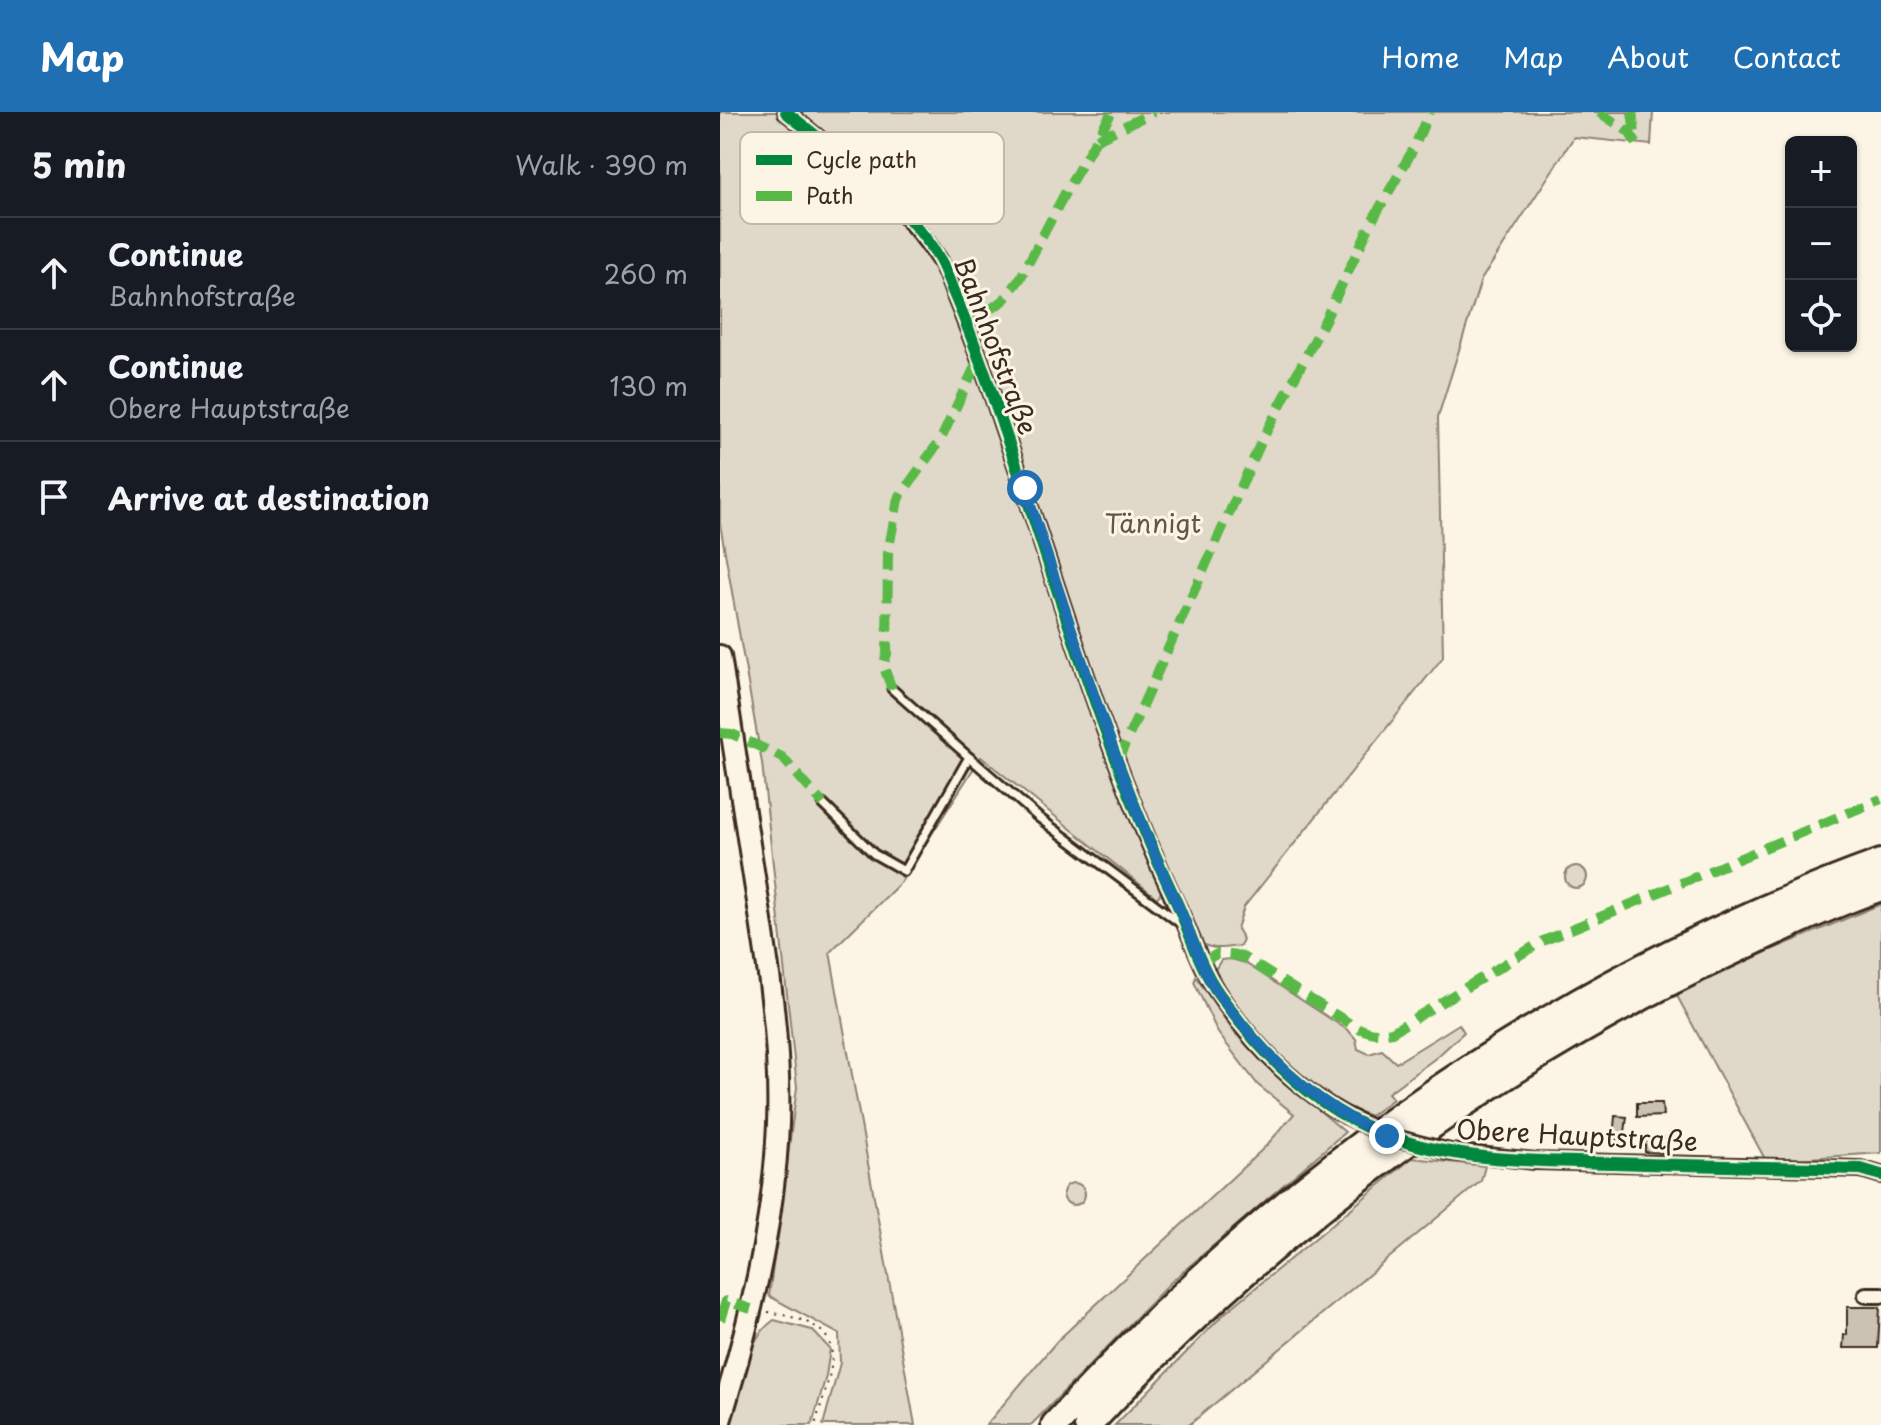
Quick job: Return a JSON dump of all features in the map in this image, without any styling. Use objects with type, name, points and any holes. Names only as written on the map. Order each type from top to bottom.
[{"type":"highway","points":[[1055,1425],[1126,1351],[1254,1230],[1415,1106],[1537,1028],[1702,937],[1881,863]]},
{"type":"highway","points":[[1088,1425],[1140,1369],[1272,1249],[1352,1184],[1442,1118],[1548,1049],[1628,1003],[1790,924],[1881,887]]},
{"type":"main road","points":[[720,656],[766,950],[778,1076],[774,1181],[764,1252],[720,1421]]},
{"type":"street","name":"Bahnhofstraße","points":[[786,112],[809,132]]},
{"type":"street","name":"Bahnhofstraße","points":[[912,224],[940,260],[969,328],[1107,736],[1148,843],[1201,963]]},
{"type":"street","name":"Obere Hauptstraße","points":[[1201,963],[1216,991],[1259,1046],[1317,1099],[1387,1136],[1450,1152],[1535,1161],[1861,1169],[1881,1175]]},
{"type":"lane","points":[[892,689],[1038,817],[1189,930]]},
{"type":"lane","points":[[823,804],[874,854],[904,871],[969,757]]},
{"type":"path","points":[[751,1309],[796,1318],[819,1327],[829,1337],[833,1347],[832,1367],[815,1425]]},
{"type":"green space","name":"Tännigt","points":[[720,112],[1653,112],[1651,145],[1574,137],[1481,280],[1438,417],[1443,657],[1244,907],[1237,929],[1243,939],[1240,946],[1217,948],[1201,943],[1196,939],[1168,882],[1157,898],[981,757],[901,882],[830,952],[915,1425],[823,1425],[840,1363],[839,1334],[769,1296],[797,1087],[762,763],[720,524]]},
{"type":"green space","points":[[1576,866],[1584,869],[1587,877],[1584,885],[1576,888],[1568,885],[1565,877],[1568,869]]},
{"type":"green space","points":[[1881,904],[1881,1153],[1766,1161],[1676,994],[1740,963]]},
{"type":"green space","points":[[1221,960],[1245,963],[1349,1031],[1356,1039],[1358,1049],[1369,1054],[1382,1050],[1396,1063],[1459,1024],[1464,1032],[1437,1057],[1388,1093],[1393,1099],[1370,1116],[1333,1100],[1307,1084],[1263,1042],[1213,973]]},
{"type":"green space","points":[[1196,977],[1234,1032],[1271,1070],[1345,1132],[1171,1282],[1031,1425],[986,1425],[1057,1341],[1266,1146],[1294,1114],[1258,1085],[1218,1033],[1194,982]]},
{"type":"green space","points":[[1412,1158],[1485,1166],[1481,1181],[1189,1425],[1115,1425],[1225,1313]]},
{"type":"green space","points":[[1074,1183],[1082,1186],[1085,1194],[1082,1202],[1074,1205],[1066,1202],[1063,1194],[1066,1186]]},
{"type":"green space","points":[[774,1320],[812,1330],[830,1349],[812,1425],[729,1425],[749,1353],[764,1329]]},
{"type":"building","points":[[1637,1103],[1662,1103],[1663,1116],[1637,1117]]},
{"type":"building","points":[[1615,1116],[1627,1117],[1624,1140],[1613,1139]]},
{"type":"building","points":[[1645,1137],[1664,1137],[1664,1153],[1645,1152]]},
{"type":"building","points":[[1847,1307],[1880,1307],[1878,1348],[1843,1348],[1844,1335],[1847,1335]]},
{"type":"marked path","points":[[964,318],[976,318],[1003,301],[1020,279],[1112,112]]},
{"type":"marked path","points":[[1097,139],[1154,112]]},
{"type":"marked path","points":[[1117,762],[1263,438],[1325,320],[1372,221],[1414,148],[1429,112]]},
{"type":"marked path","points":[[1599,112],[1629,132],[1638,146]]},
{"type":"marked path","points":[[1632,112],[1636,140]]},
{"type":"marked path","points":[[892,689],[883,665],[887,654],[888,553],[898,499],[941,439],[979,358]]},
{"type":"marked path","points":[[720,733],[732,734],[782,757],[823,804]]},
{"type":"marked path","points":[[1201,963],[1217,954],[1241,956],[1352,1025],[1371,1032],[1392,1032],[1543,941],[1881,799]]},
{"type":"marked path","points":[[720,1320],[726,1301],[751,1309]]},
{"type":"cycle path","points":[[786,112],[811,132]]},
{"type":"cycle path","points":[[914,224],[942,264],[964,319],[1101,717],[1200,960],[1235,1016],[1272,1058],[1313,1095],[1360,1124],[1413,1144],[1441,1150],[1527,1160],[1861,1169],[1881,1175]]},
{"type":"route","points":[[1025,488],[1117,762],[1148,843],[1216,991],[1259,1046],[1317,1099],[1387,1136]]}]
